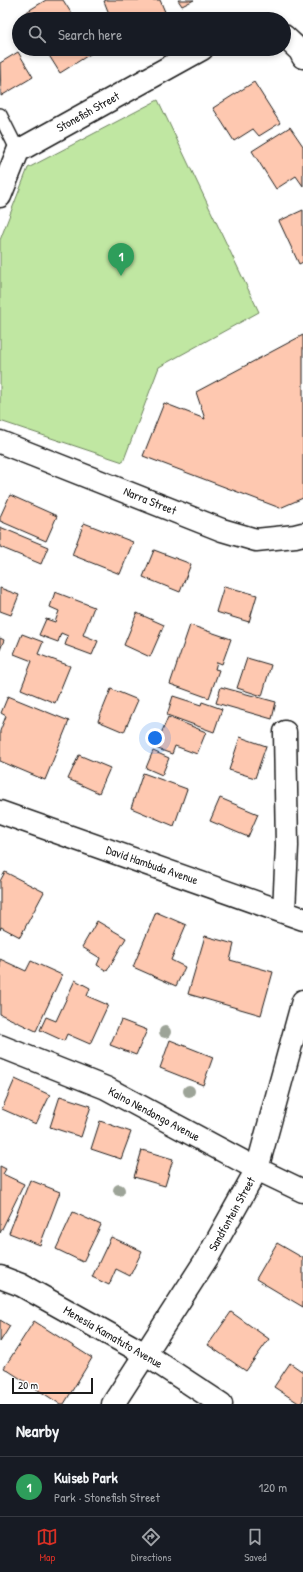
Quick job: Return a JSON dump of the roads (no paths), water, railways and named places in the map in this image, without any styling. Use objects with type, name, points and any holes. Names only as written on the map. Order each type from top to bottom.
[{"type":"street","points":[[291,43],[300,51],[303,57]]},
{"type":"street","name":"Stonefish Street","points":[[18,151],[189,56]]},
{"type":"street","points":[[0,196],[18,151]]},
{"type":"street","name":"Narra Street","points":[[0,442],[235,534],[256,540],[303,534]]},
{"type":"street","points":[[285,732],[286,846],[293,916]]},
{"type":"street","name":"David Hambuda Avenue","points":[[0,812],[293,916]]},
{"type":"street","name":"Sandfontein Street","points":[[113,1404],[209,1255],[257,1169],[303,1001]]},
{"type":"street","name":"Kaino Nendongo Avenue","points":[[0,1046],[106,1088],[257,1169],[303,1190]]},
{"type":"street","name":"Menesia Kamatuto Avenue","points":[[0,1277],[21,1285],[145,1354],[221,1404]]},
{"type":"lane","points":[[0,115],[18,151]]},
{"type":"place","name":"Kuiseb Park","points":[[121,276]]}]
